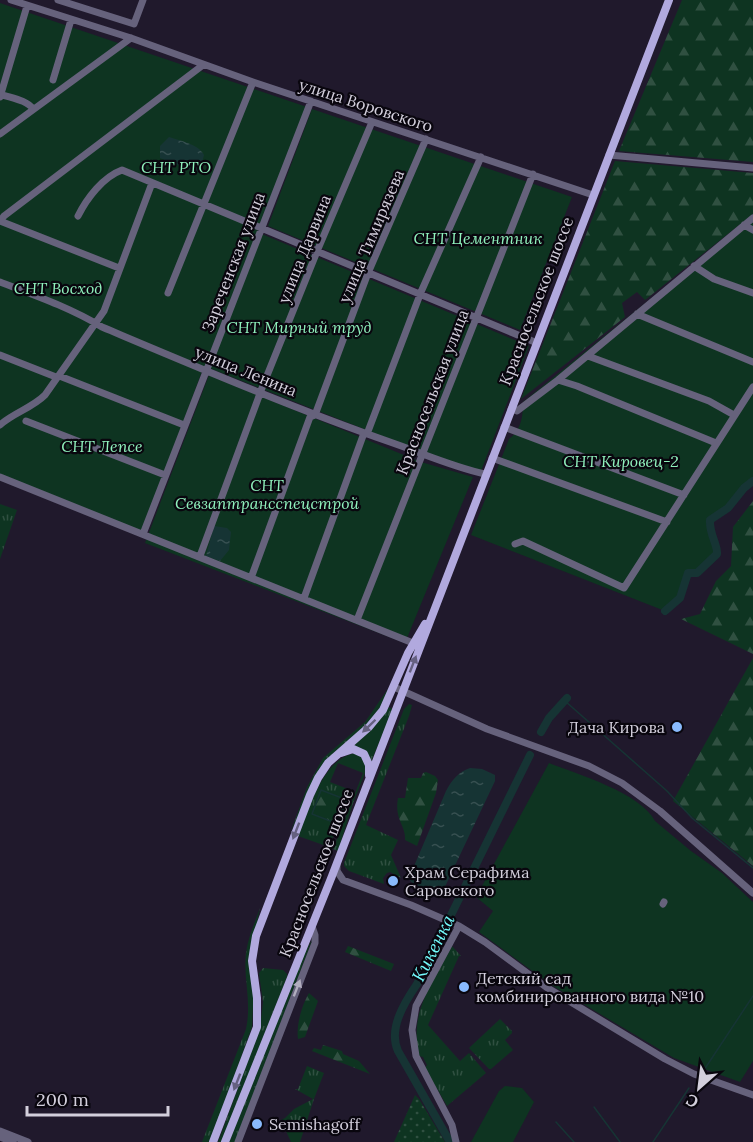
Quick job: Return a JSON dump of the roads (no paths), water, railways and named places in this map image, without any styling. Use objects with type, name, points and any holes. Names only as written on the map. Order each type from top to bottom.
[{"type":"main road","name":"Красносельское шоссе","points":[[225,1142],[337,862],[485,474],[504,427],[514,410],[537,343],[669,0]]},
{"type":"main road","name":"Красносельское шоссе","points":[[213,1142],[257,1027],[257,998],[252,961],[256,936],[315,784],[333,757],[374,722],[383,710],[413,643],[432,613]]},
{"type":"main road","points":[[333,757],[347,750],[360,751],[367,759],[369,779]]},
{"type":"street","name":"улица Воровского","points":[[11,0],[593,195]]},
{"type":"street","points":[[58,0],[134,24],[142,0]]},
{"type":"street","points":[[27,6],[0,95],[25,102],[33,109]]},
{"type":"street","points":[[53,80],[71,20]]},
{"type":"street","points":[[0,134],[130,38]]},
{"type":"street","points":[[119,268],[0,221],[203,65]]},
{"type":"street","points":[[168,293],[253,82]]},
{"type":"street","name":"Зареченская улица","points":[[143,534],[311,101]]},
{"type":"street","name":"улица Дарвина","points":[[200,556],[317,250],[372,122]]},
{"type":"street","name":"улица Тимирязева","points":[[251,578],[310,417],[315,414],[368,273],[426,139]]},
{"type":"street","points":[[609,155],[753,168]]},
{"type":"street","points":[[304,598],[421,294],[481,157]]},
{"type":"street","points":[[78,216],[87,199],[122,170],[537,343]]},
{"type":"street","name":"Красносельская улица","points":[[357,620],[533,174]]},
{"type":"street","points":[[0,425],[35,404],[45,394],[96,323],[113,290],[119,268],[152,183]]},
{"type":"street","points":[[514,410],[588,356],[753,218]]},
{"type":"street","points":[[744,225],[753,230]]},
{"type":"street","points":[[694,267],[714,279],[753,293]]},
{"type":"street","name":"улица Ленина","points":[[0,282],[205,370],[315,414],[457,468],[485,474]]},
{"type":"street","points":[[637,314],[753,362]]},
{"type":"street","points":[[0,355],[184,425]]},
{"type":"street","points":[[588,356],[701,397],[734,415]]},
{"type":"street","points":[[558,380],[716,443]]},
{"type":"street","points":[[515,543],[523,541],[624,588],[753,387]]},
{"type":"street","points":[[0,414],[9,418]]},
{"type":"street","points":[[26,421],[165,475]]},
{"type":"street","points":[[504,427],[684,495]]},
{"type":"street","points":[[492,458],[667,522]]},
{"type":"street","points":[[0,477],[413,643]]},
{"type":"street","points":[[394,687],[487,729],[589,766],[622,783],[660,811],[753,893]]},
{"type":"street","points":[[337,862],[337,871],[343,880]]},
{"type":"street","points":[[326,890],[335,882],[343,880],[457,925],[485,942],[546,987],[665,1059],[694,1074],[753,1095]]},
{"type":"street","points":[[456,1142],[452,1125],[417,1056],[412,1030],[416,1006],[457,925]]},
{"type":"street","points":[[238,1142],[315,943],[312,926]]},
{"type":"street","points":[[0,1131],[28,1142]]},
{"type":"street","points":[[0,1137],[13,1142]]},
{"type":"water","points":[[169,137],[189,143],[201,151],[204,155],[200,170],[196,172],[160,158],[160,146]]},
{"type":"water","points":[[214,526],[227,528],[231,532],[229,550],[220,561],[206,556]]},
{"type":"water","points":[[470,768],[482,769],[495,775],[495,781],[442,893],[435,894],[411,882],[409,878],[446,791],[456,777]]},
{"type":"waterway","name":"Кикенка","points":[[665,611],[680,598],[688,573],[697,573],[717,554],[710,520],[728,508],[744,488],[753,481]]},
{"type":"waterway","name":"Кикенка","points":[[541,732],[549,718],[567,698]]},
{"type":"waterway","points":[[565,701],[667,791],[692,818],[753,868]]},
{"type":"waterway","name":"Кикенка","points":[[450,1142],[398,1051],[395,1043],[396,1025],[530,755]]},
{"type":"waterway","points":[[321,790],[347,800],[338,824],[312,814],[321,790]]},
{"type":"waterway","points":[[704,1070],[753,996]]},
{"type":"waterway","points":[[653,1142],[689,1088]]},
{"type":"waterway","points":[[594,1107],[620,1142]]},
{"type":"waterway","points":[[556,1122],[574,1142]]},
{"type":"place","name":"Дача Кирова","points":[[677,727]]},
{"type":"place","name":"Храм Серафима Саровского","points":[[393,881]]},
{"type":"place","name":"Детский сад комбинированного вида №10","points":[[464,987]]},
{"type":"place","name":"Semishagoff","points":[[257,1124]]},
{"type":"park label","name":"СНТ РТО","points":[[176,167]]},
{"type":"park label","name":"СНТ Цементник","points":[[478,238]]},
{"type":"park label","name":"СНТ Восход","points":[[58,288]]},
{"type":"park label","name":"СНТ Мирный труд","points":[[299,327]]},
{"type":"park label","name":"СНТ Лепсе","points":[[102,446]]},
{"type":"park label","name":"СНТ Кировец-2","points":[[621,461]]},
{"type":"park label","name":"СНТ Севзаптрансспецстрой","points":[[267,494]]}]
